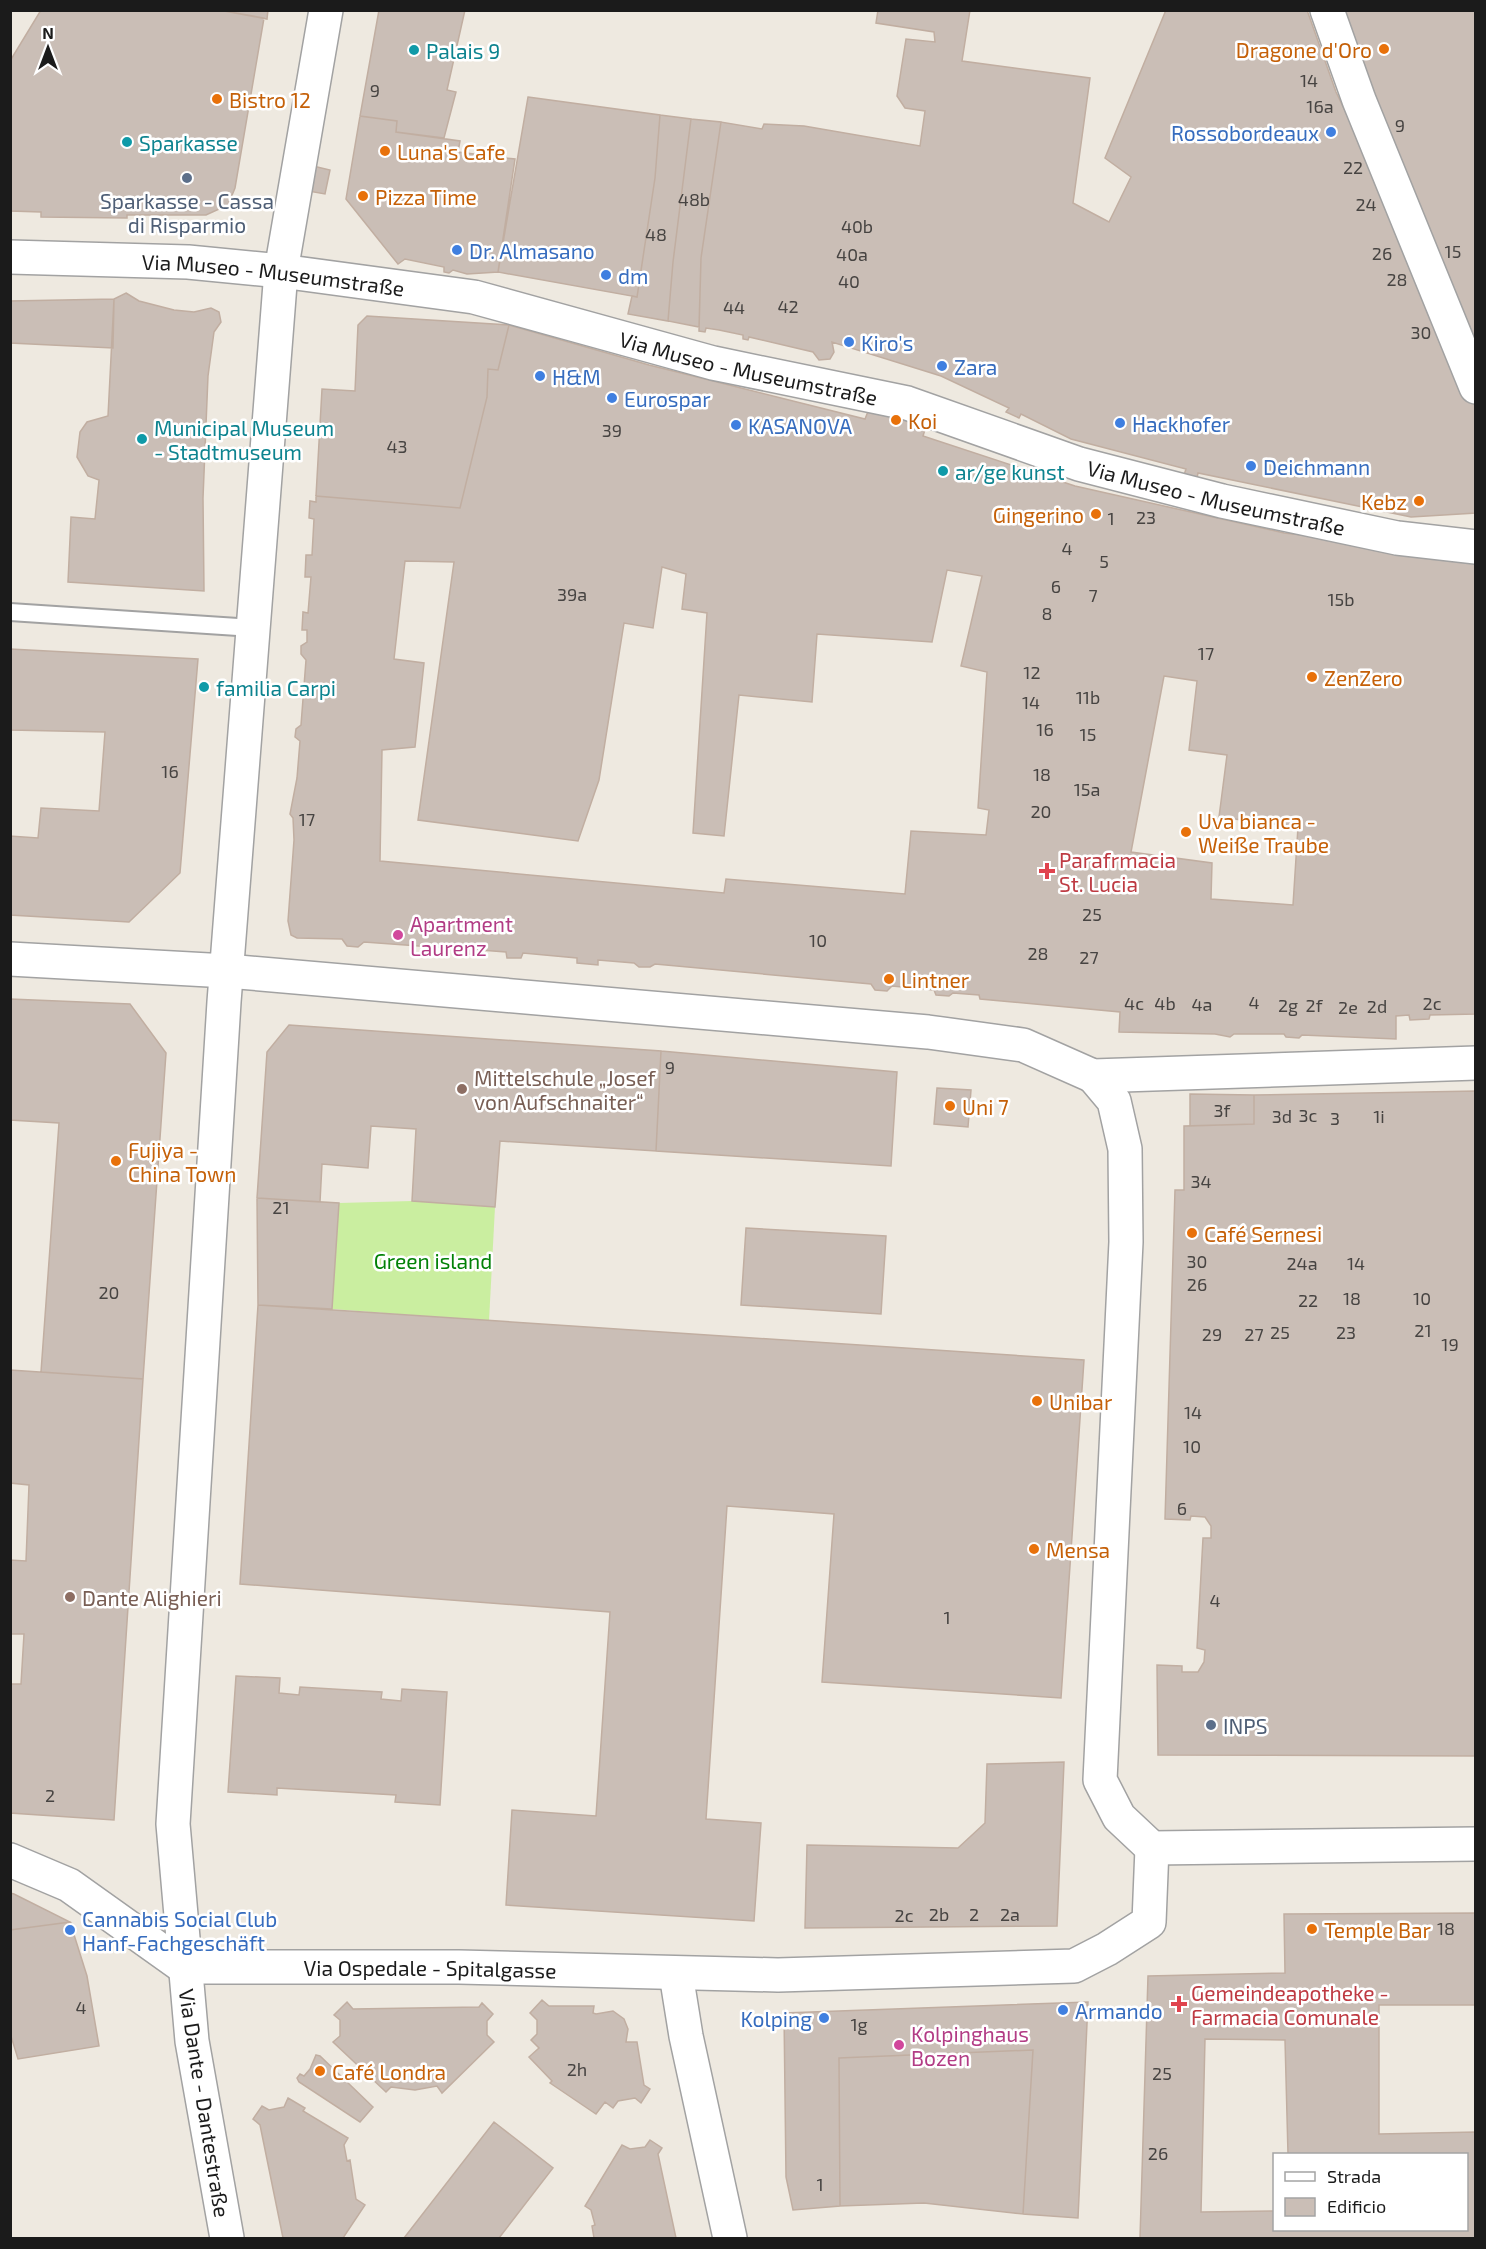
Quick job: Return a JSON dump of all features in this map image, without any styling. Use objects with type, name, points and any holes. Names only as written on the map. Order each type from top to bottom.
[{"type":"street","name":"Via Dante - Dantestraße","points":[[227,2238],[192,2041],[172,1824],[226,971],[280,271],[326,10]]},
{"type":"street","points":[[1328,10],[1359,100],[1476,387]]},
{"type":"street","name":"Via Museo - Museumstraße","points":[[10,257],[188,262],[280,271],[474,297],[713,363],[907,403],[1079,464],[1222,501],[1396,538],[1476,547]]},
{"type":"street","points":[[10,959],[226,971],[928,1032],[1023,1045],[1093,1076],[1476,1063]]},
{"type":"street","points":[[1093,1076],[1114,1101],[1125,1149],[1126,1207],[1124,1315],[1100,1780],[1119,1817],[1152,1848],[1476,1844]]},
{"type":"street","name":"Via Ospedale - Spitalgasse","points":[[184,1967],[459,1967],[778,1975],[1074,1966],[1107,1949],[1149,1922],[1152,1848]]},
{"type":"street","points":[[10,1860],[69,1885],[184,1967]]},
{"type":"street","points":[[676,1974],[686,2036],[730,2238]]},
{"type":"lane","points":[[10,612],[253,628]]},
{"type":"green space","name":"Green island","points":[[412,1201],[495,1207],[489,1321],[332,1309],[339,1203]]},
{"type":"building","name":"Sparkasse","points":[[41,10],[219,10],[264,18],[235,188],[228,205],[206,215],[127,215],[127,218],[41,217],[41,212],[10,211],[10,61]]},
{"type":"building","points":[[219,10],[268,10],[267,19]]},
{"type":"building","name":"Palais 9","points":[[379,10],[465,10],[447,90],[456,92],[444,138],[396,132],[397,121],[360,116]]},
{"type":"building","points":[[878,10],[970,10],[962,61],[1090,78],[1073,203],[1109,222],[1131,177],[1105,158],[1166,10],[1307,10],[1336,92],[1372,167],[1476,408],[1476,513],[1411,517],[1198,473],[1197,478],[1184,475],[1186,469],[1071,439],[1021,414],[1019,418],[1006,412],[1009,408],[941,376],[832,342],[834,352],[830,359],[819,360],[813,352],[749,337],[748,340],[743,339],[743,335],[706,328],[705,332],[699,331],[701,258],[721,122],[762,129],[764,124],[804,126],[920,146],[925,111],[905,108],[897,96],[906,39],[935,42],[934,32],[876,23]]},
{"type":"building","points":[[1343,10],[1476,10],[1476,347],[1424,224]]},
{"type":"building","points":[[528,97],[660,115],[655,178],[637,297],[498,272]]},
{"type":"building","points":[[660,115],[691,119],[668,321],[628,314],[632,296],[637,297],[655,178]]},
{"type":"building","points":[[360,116],[397,121],[396,132],[460,141],[458,152],[515,159],[498,272],[467,274],[453,270],[449,273],[444,272],[444,267],[405,259],[398,264],[346,199]]},
{"type":"building","points":[[691,119],[721,122],[701,258],[699,327],[668,321]]},
{"type":"building","points":[[313,166],[330,170],[325,194],[308,191]]},
{"type":"building","name":"Municipal Museum - Stadtmuseum","points":[[126,293],[139,301],[174,310],[194,312],[211,308],[219,312],[221,322],[214,332],[208,376],[203,498],[204,591],[68,582],[71,517],[95,519],[99,480],[88,476],[77,457],[80,432],[87,422],[108,416],[114,299]]},
{"type":"building","points":[[114,299],[113,348],[10,343],[10,301]]},
{"type":"building","points":[[367,316],[509,325],[498,370],[488,369],[487,397],[460,508],[316,496],[322,389],[355,391],[358,325]]},
{"type":"building","points":[[509,325],[649,365],[865,419],[871,404],[928,420],[923,436],[1075,486],[1284,533],[1476,555],[1476,1014],[1430,1015],[1429,1019],[1410,1020],[1409,1015],[1396,1016],[1396,1039],[1302,1035],[1299,1038],[1286,1037],[1284,1034],[1234,1034],[1230,1037],[1215,1034],[1119,1032],[1120,1012],[980,999],[979,995],[953,993],[949,996],[936,995],[934,990],[892,986],[887,991],[875,990],[871,984],[655,964],[650,967],[639,967],[634,963],[598,960],[598,965],[577,963],[577,958],[523,953],[521,958],[507,958],[506,952],[480,950],[476,955],[462,953],[460,949],[364,942],[358,947],[347,946],[342,939],[297,938],[291,935],[288,921],[294,840],[293,818],[290,814],[297,778],[300,741],[295,737],[296,729],[301,725],[306,660],[301,654],[301,646],[307,642],[307,630],[302,630],[303,612],[308,613],[311,577],[305,577],[306,555],[312,555],[314,519],[309,518],[310,501],[316,502],[316,496],[460,508],[487,397],[488,369],[498,370]],"holes":[[[405,561],[454,562],[418,820],[578,841],[599,780],[624,623],[653,628],[662,567],[686,574],[682,609],[707,613],[693,833],[724,836],[739,695],[812,702],[817,634],[932,642],[947,570],[982,576],[961,666],[987,672],[978,808],[989,810],[986,835],[911,831],[905,894],[726,879],[724,893],[380,861],[382,750],[415,747],[424,663],[394,659]],[[1164,676],[1197,681],[1189,750],[1227,755],[1219,817],[1298,827],[1293,905],[1211,899],[1212,863],[1131,852]]]},
{"type":"building","points":[[10,649],[198,659],[180,873],[129,922],[10,915],[10,836],[38,838],[41,808],[99,811],[105,732],[10,730]]},
{"type":"building","points":[[10,999],[130,1004],[166,1053],[143,1379],[41,1372],[59,1123],[10,1120]]},
{"type":"building","name":"Mittelschule „Josef von Aufschnaiter“","points":[[289,1025],[661,1051],[656,1151],[500,1141],[495,1207],[412,1201],[416,1129],[371,1126],[368,1168],[322,1164],[320,1202],[257,1198],[267,1052]]},
{"type":"building","points":[[661,1051],[897,1072],[891,1166],[656,1151]]},
{"type":"building","points":[[937,1088],[971,1090],[968,1127],[934,1124]]},
{"type":"building","points":[[1476,1091],[1476,1756],[1158,1755],[1157,1665],[1182,1666],[1182,1672],[1198,1672],[1204,1662],[1205,1650],[1197,1648],[1203,1538],[1211,1538],[1211,1526],[1205,1517],[1191,1516],[1190,1520],[1165,1519],[1175,1190],[1184,1190],[1184,1126],[1254,1124],[1254,1095]]},
{"type":"building","points":[[1190,1094],[1254,1095],[1254,1124],[1190,1126]]},
{"type":"building","points":[[257,1198],[339,1203],[332,1309],[258,1305]]},
{"type":"building","points":[[746,1228],[886,1236],[881,1314],[741,1305]]},
{"type":"building","points":[[258,1305],[1084,1360],[1061,1698],[822,1682],[834,1514],[727,1506],[706,1819],[761,1823],[754,1921],[506,1905],[512,1810],[596,1816],[610,1612],[240,1584]]},
{"type":"building","name":"Dante Alighieri","points":[[10,1370],[143,1379],[114,1820],[10,1813],[10,1684],[21,1684],[24,1634],[10,1634],[10,1560],[26,1561],[29,1485],[10,1483]]},
{"type":"building","points":[[236,1676],[280,1678],[279,1693],[299,1695],[300,1687],[382,1692],[381,1699],[401,1701],[402,1689],[447,1692],[440,1805],[395,1802],[396,1795],[277,1788],[277,1795],[228,1792]]},
{"type":"building","points":[[1064,1762],[1057,1926],[805,1928],[807,1845],[958,1848],[985,1823],[987,1764]]},
{"type":"building","points":[[10,1893],[14,1894],[70,1922],[10,1930]]},
{"type":"building","points":[[1476,1913],[1476,2005],[1379,2005],[1379,2134],[1476,2132],[1476,2238],[1140,2238],[1148,1976],[1285,1973],[1284,1914]],"holes":[[[1205,2039],[1285,2040],[1288,2153],[1468,2153],[1468,2231],[1273,2231],[1273,2211],[1201,2212]]]},
{"type":"building","points":[[70,1922],[87,1976],[99,2046],[18,2059],[10,2033],[10,1930]]},
{"type":"building","points":[[542,2000],[549,2006],[594,2006],[593,2013],[613,2011],[624,2019],[628,2029],[626,2042],[637,2042],[644,2085],[650,2089],[641,2103],[635,2098],[618,2101],[613,2108],[605,2102],[596,2114],[550,2083],[552,2081],[529,2057],[539,2048],[531,2040],[537,2034],[537,2020],[530,2013]]},
{"type":"building","points":[[347,2002],[353,2009],[479,2007],[482,2003],[493,2014],[487,2021],[487,2035],[494,2042],[442,2093],[437,2086],[415,2090],[391,2087],[386,2092],[333,2042],[340,2036],[340,2020],[334,2015]]},
{"type":"building","points":[[1088,2002],[1078,2218],[1023,2214],[1033,2050],[839,2058],[840,2206],[793,2210],[786,2177],[784,2013]]},
{"type":"building","points":[[1033,2050],[1023,2214],[924,2203],[840,2206],[839,2058]]},
{"type":"building","points":[[316,2055],[320,2056],[373,2107],[360,2122],[299,2082],[297,2078],[300,2074],[304,2076],[310,2069]]},
{"type":"building","points":[[288,2098],[305,2108],[303,2111],[348,2138],[344,2145],[347,2161],[350,2160],[356,2199],[365,2205],[343,2238],[283,2238],[260,2125],[253,2119],[262,2106],[269,2110],[284,2107]]},
{"type":"building","points":[[494,2122],[553,2168],[499,2238],[404,2238]]},
{"type":"building","points":[[650,2140],[662,2148],[658,2154],[676,2238],[594,2238],[592,2226],[595,2225],[591,2210],[585,2206],[622,2145],[630,2149],[645,2147]]},
{"type":"place","name":"Dragone d'Oro","points":[[1384,49]]},
{"type":"place","name":"Palais 9","points":[[414,50]]},
{"type":"place","name":"Bistro 12","points":[[217,99]]},
{"type":"place","name":"Rossobordeaux","points":[[1331,132]]},
{"type":"place","name":"Sparkasse","points":[[127,142]]},
{"type":"place","name":"Luna's Cafe","points":[[385,151]]},
{"type":"place","name":"Sparkasse - Cassa di Risparmio","points":[[187,178]]},
{"type":"place","name":"Pizza Time","points":[[363,196]]},
{"type":"place","name":"Dr. Almasano","points":[[457,250]]},
{"type":"place","name":"dm","points":[[606,275]]},
{"type":"place","name":"Kiro's","points":[[849,342]]},
{"type":"place","name":"Zara","points":[[942,366]]},
{"type":"place","name":"H&M","points":[[540,376]]},
{"type":"place","name":"Eurospar","points":[[612,398]]},
{"type":"place","name":"Koi","points":[[896,420]]},
{"type":"place","name":"Hackhofer","points":[[1120,423]]},
{"type":"place","name":"KASANOVA","points":[[736,425]]},
{"type":"place","name":"Municipal Museum - Stadtmuseum","points":[[142,439]]},
{"type":"place","name":"Deichmann","points":[[1251,466]]},
{"type":"place","name":"ar/ge kunst","points":[[943,471]]},
{"type":"place","name":"Kebz","points":[[1419,501]]},
{"type":"place","name":"Gingerino","points":[[1096,514]]},
{"type":"place","name":"ZenZero","points":[[1312,677]]},
{"type":"place","name":"familia Carpi","points":[[204,687]]},
{"type":"place","name":"Uva bianca - Weiße Traube","points":[[1186,832]]},
{"type":"place","name":"Parafrmacia St. Lucia","points":[[1047,871]]},
{"type":"place","name":"Apartment Laurenz","points":[[398,935]]},
{"type":"place","name":"Lintner","points":[[889,979]]},
{"type":"place","name":"Mittelschule „Josef von Aufschnaiter“","points":[[462,1089]]},
{"type":"place","name":"Uni 7","points":[[950,1106]]},
{"type":"place","name":"Fujiya - China Town","points":[[116,1161]]},
{"type":"place","name":"Café Sernesi","points":[[1192,1233]]},
{"type":"place","name":"Unibar","points":[[1037,1401]]},
{"type":"place","name":"Mensa","points":[[1034,1549]]},
{"type":"place","name":"Dante Alighieri","points":[[70,1597]]},
{"type":"place","name":"INPS","points":[[1211,1725]]},
{"type":"place","name":"Temple Bar","points":[[1312,1929]]},
{"type":"place","name":"Cannabis Social Club Hanf-Fachgeschäft","points":[[70,1930]]},
{"type":"place","name":"Gemeindeapotheke - Farmacia Comunale","points":[[1179,2004]]},
{"type":"place","name":"Armando","points":[[1063,2010]]},
{"type":"place","name":"Kolping","points":[[824,2018]]},
{"type":"place","name":"Kolpinghaus Bozen","points":[[899,2045]]},
{"type":"place","name":"Café Londra","points":[[320,2071]]}]
